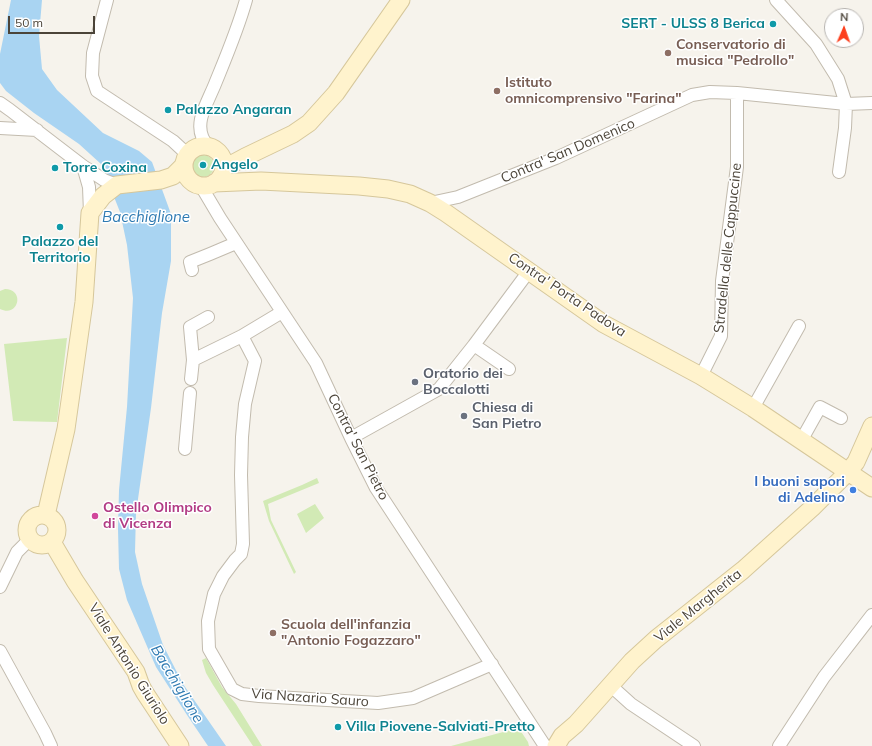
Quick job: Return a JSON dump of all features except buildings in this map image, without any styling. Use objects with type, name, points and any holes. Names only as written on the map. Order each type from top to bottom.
[{"type":"street","points":[[107,0],[93,53],[92,76],[97,90],[173,141],[177,171]]},
{"type":"street","points":[[212,179],[223,160],[220,154],[204,143],[200,133],[201,118],[242,15],[246,0]]},
{"type":"street","points":[[212,179],[232,164],[293,134],[309,123],[336,94],[401,0]]},
{"type":"street","points":[[776,0],[816,44],[838,79],[846,104],[845,128],[839,172]]},
{"type":"street","name":"Contra' San Domenico","points":[[430,203],[458,197],[556,158],[692,95],[710,92],[737,93],[846,104],[872,103]]},
{"type":"street","name":"Stradella delle Cappuccine","points":[[702,376],[721,336],[722,281],[737,167],[737,93]]},
{"type":"street","points":[[5,106],[108,186]]},
{"type":"street","points":[[5,106],[3,122],[0,126],[36,130]]},
{"type":"street","points":[[90,213],[108,186],[177,171],[192,149],[203,146],[225,151],[264,148]]},
{"type":"street","points":[[46,515],[66,429],[82,322],[90,213],[89,187],[83,166]]},
{"type":"street","name":"Contra' Porta Padova","points":[[177,171],[212,179],[380,188],[410,194],[430,203],[604,324],[702,376],[753,408],[872,488]]},
{"type":"street","name":"Contra' San Pietro","points":[[212,179],[220,218],[316,363],[376,488],[545,746]]},
{"type":"street","points":[[192,270],[190,262],[236,243]]},
{"type":"street","points":[[351,438],[439,389],[529,271]]},
{"type":"street","points":[[193,360],[242,336],[282,312]]},
{"type":"street","points":[[191,379],[193,360],[190,327],[208,317]]},
{"type":"street","points":[[753,408],[799,326]]},
{"type":"street","name":"Via Nazario Sauro","points":[[242,336],[256,361],[245,404],[242,437],[241,475],[243,544],[241,554],[224,576],[214,594],[208,621],[209,649],[232,689],[242,694],[378,703],[412,698],[492,664]]},
{"type":"street","points":[[474,345],[509,369]]},
{"type":"street","points":[[186,449],[190,393]]},
{"type":"street","points":[[801,441],[820,407],[841,418]]},
{"type":"street","name":"Viale Margherita","points":[[556,746],[562,736],[576,724],[632,661],[656,639],[743,570],[812,508],[848,472],[856,462],[872,426]]},
{"type":"street","points":[[46,515],[55,522],[57,532],[52,542],[43,545],[33,542],[30,539],[27,530],[32,518],[46,515]]},
{"type":"street","points":[[0,587],[17,552],[30,539]]},
{"type":"street","name":"Viale Antonio Giuriolo","points":[[52,542],[75,581],[136,672],[145,694],[180,746]]},
{"type":"street","points":[[779,746],[824,677],[872,615]]},
{"type":"street","points":[[0,651],[51,746]]},
{"type":"street","points":[[610,685],[632,704],[694,746]]},
{"type":"street","points":[[569,746],[576,724]]},
{"type":"green space","points":[[203,155],[211,158],[214,166],[211,174],[203,177],[195,174],[192,166],[195,158]]},
{"type":"green space","points":[[5,289],[11,290],[15,293],[17,298],[15,307],[12,310],[6,311],[0,309],[0,291]]},
{"type":"green space","points":[[67,338],[57,422],[13,421],[4,344]]},
{"type":"green space","points":[[317,478],[319,483],[268,504],[271,520],[296,572],[294,574],[269,521],[263,501]]},
{"type":"green space","points":[[315,504],[324,518],[306,533],[297,514]]},
{"type":"green space","points":[[206,658],[222,687],[236,704],[262,746],[253,746],[213,685],[206,673],[202,660]]},
{"type":"green space","points":[[518,727],[529,746],[451,746],[507,731]]},
{"type":"water","name":"Bacchiglione","points":[[11,0],[42,0],[39,36],[42,69],[57,90],[103,133],[139,151],[152,162],[171,214],[171,261],[162,313],[151,408],[136,513],[135,552],[142,584],[163,645],[183,684],[226,746],[208,746],[156,667],[127,600],[119,569],[118,529],[119,490],[127,407],[133,298],[127,245],[120,212],[101,164],[79,144],[34,113],[6,91],[0,83],[0,54]]},
{"type":"place","name":"SERT - ULSS 8 Berica","points":[[773,24]]},
{"type":"place","name":"Conservatorio di musica \"Pedrollo\"","points":[[668,53]]},
{"type":"place","name":"Istituto omnicomprensivo \"Farina\"","points":[[497,91]]},
{"type":"place","name":"Palazzo Angaran","points":[[168,110]]},
{"type":"place","name":"Angelo","points":[[203,165]]},
{"type":"place","name":"Torre Coxina","points":[[55,168]]},
{"type":"place","name":"Palazzo del Territorio","points":[[60,227]]},
{"type":"place","name":"Oratorio dei Boccalotti","points":[[415,382]]},
{"type":"place","name":"Chiesa di San Pietro","points":[[464,416]]},
{"type":"place","name":"I buoni sapori di Adelino","points":[[853,490]]},
{"type":"place","name":"Ostello Olimpico di Vicenza","points":[[95,516]]},
{"type":"place","name":"Scuola dell'infanzia \"Antonio Fogazzaro\"","points":[[273,633]]},
{"type":"place","name":"Villa Piovene-Salviati-Pretto","points":[[338,727]]}]
